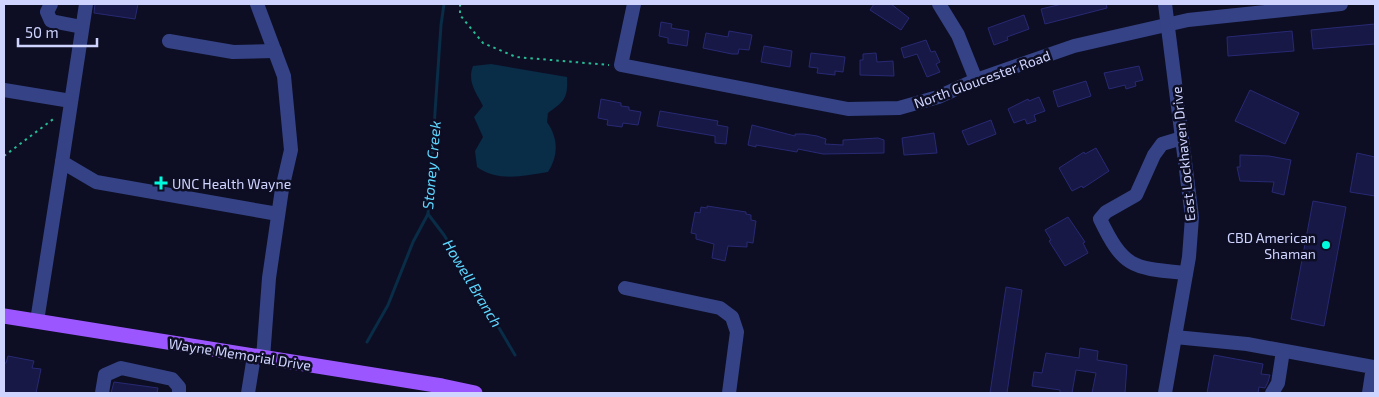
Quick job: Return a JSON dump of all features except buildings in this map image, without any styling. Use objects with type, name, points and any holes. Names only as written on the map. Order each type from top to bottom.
[{"type":"main road","name":"Wayne Memorial Drive","points":[[4,316],[475,393]]},
{"type":"street","points":[[51,4],[46,12],[52,21],[82,27]]},
{"type":"street","points":[[37,321],[86,4]]},
{"type":"street","points":[[248,393],[258,357],[278,214],[291,150],[284,76],[257,4]]},
{"type":"street","points":[[621,65],[634,4]]},
{"type":"street","points":[[939,4],[958,35],[976,80]]},
{"type":"street","name":"East Lockhaven Drive","points":[[1165,4],[1192,217],[1186,274],[1165,393]]},
{"type":"street","name":"North Gloucester Road","points":[[621,65],[848,109],[898,108],[938,97],[976,80],[1074,46],[1238,9],[1341,4]]},
{"type":"street","points":[[169,41],[233,52],[275,51]]},
{"type":"street","points":[[4,90],[70,106]]},
{"type":"street","points":[[1182,138],[1162,144],[1154,155],[1136,195],[1106,212],[1100,219],[1118,253],[1128,262],[1146,269],[1186,274]]},
{"type":"street","points":[[62,162],[96,182],[278,214]]},
{"type":"street","points":[[625,288],[720,308],[732,318],[737,332],[729,393]]},
{"type":"street","points":[[1175,337],[1247,344],[1374,367],[1369,393]]},
{"type":"street","points":[[1272,393],[1278,383],[1283,351]]},
{"type":"street","points":[[102,393],[105,375],[121,368],[172,379],[179,387],[179,393]]},
{"type":"path","points":[[460,4],[460,15],[483,42],[516,57],[621,65]]},
{"type":"path","points":[[4,156],[70,106]]},
{"type":"water","points":[[491,64],[567,77],[567,90],[562,102],[548,113],[547,122],[551,128],[556,147],[552,166],[548,172],[511,177],[493,175],[477,167],[475,151],[483,137],[474,117],[483,106],[473,87],[471,72],[473,66]]},
{"type":"waterway","name":"Stoney Creek","points":[[367,342],[388,305],[413,242],[428,214],[444,4]]},
{"type":"waterway","name":"Howell Branch","points":[[428,214],[444,235],[515,355]]},
{"type":"place","name":"UNC Health Wayne","points":[[161,183]]},
{"type":"place","name":"CBD American Shaman","points":[[1326,245]]}]
